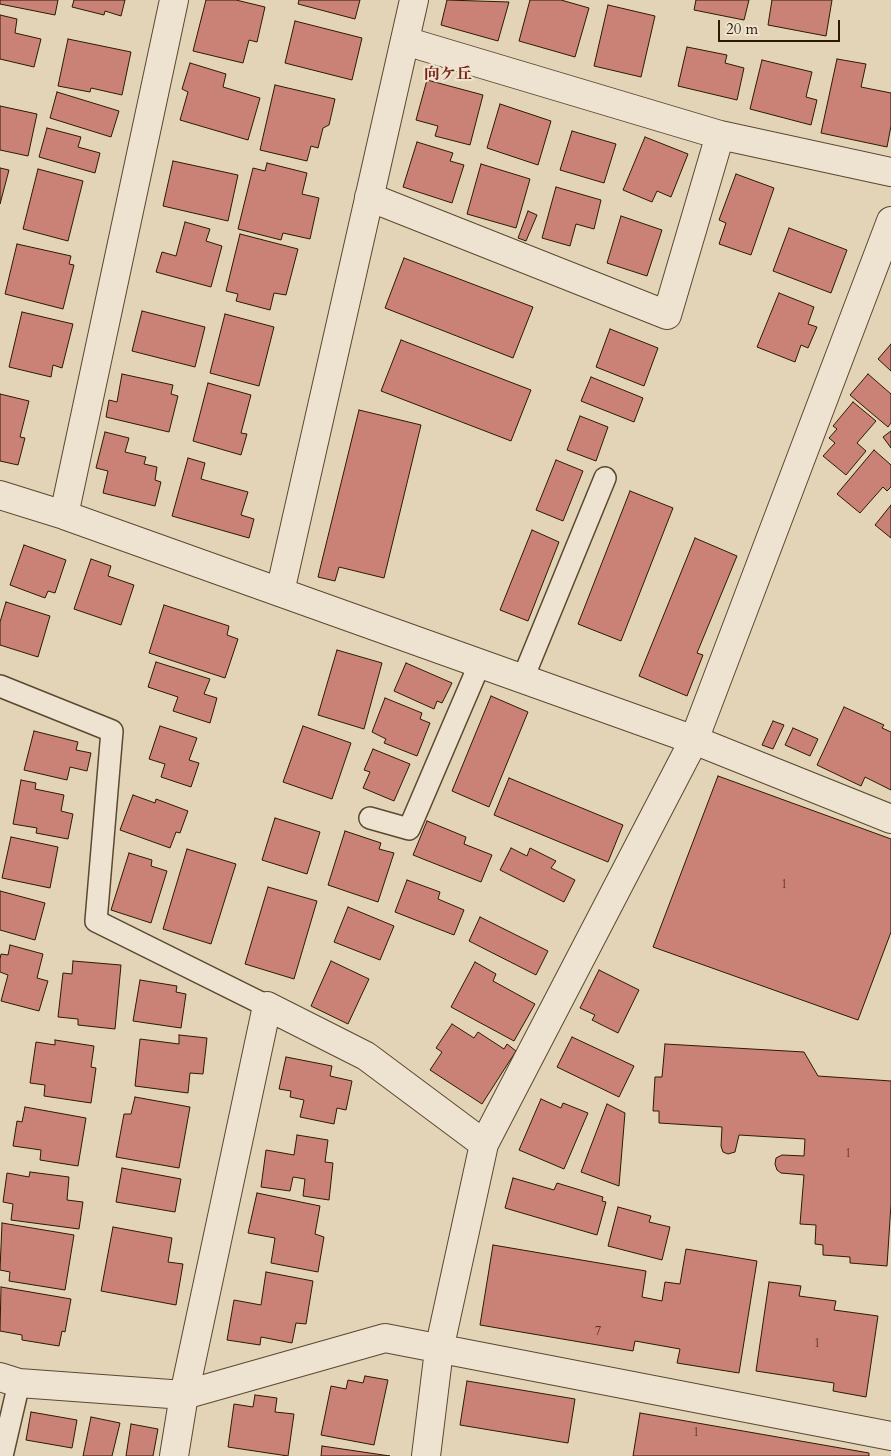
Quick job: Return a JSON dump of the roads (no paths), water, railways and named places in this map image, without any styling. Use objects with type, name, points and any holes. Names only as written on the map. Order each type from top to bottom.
[{"type":"street","points":[[64,515],[174,0]]},
{"type":"street","points":[[280,592],[414,0]]},
{"type":"street","points":[[405,41],[720,135],[891,172]]},
{"type":"street","points":[[369,197],[667,314],[720,135]]},
{"type":"street","points":[[426,1456],[439,1350],[484,1144],[694,740],[891,221]]},
{"type":"street","points":[[0,495],[64,515],[694,740],[891,819]]},
{"type":"street","points":[[174,1456],[184,1395],[267,1006],[366,1056],[484,1144]]},
{"type":"street","points":[[9,1380],[184,1395],[385,1338],[439,1350],[891,1436]]},
{"type":"lane","points":[[523,678],[605,478]]},
{"type":"lane","points":[[370,818],[409,829],[480,663]]},
{"type":"lane","points":[[0,686],[112,731],[96,921],[267,1006]]},
{"type":"lane","points":[[2,1456],[9,1380]]},
{"type":"district","name":"向ケ丘","points":[[448,75]]}]
